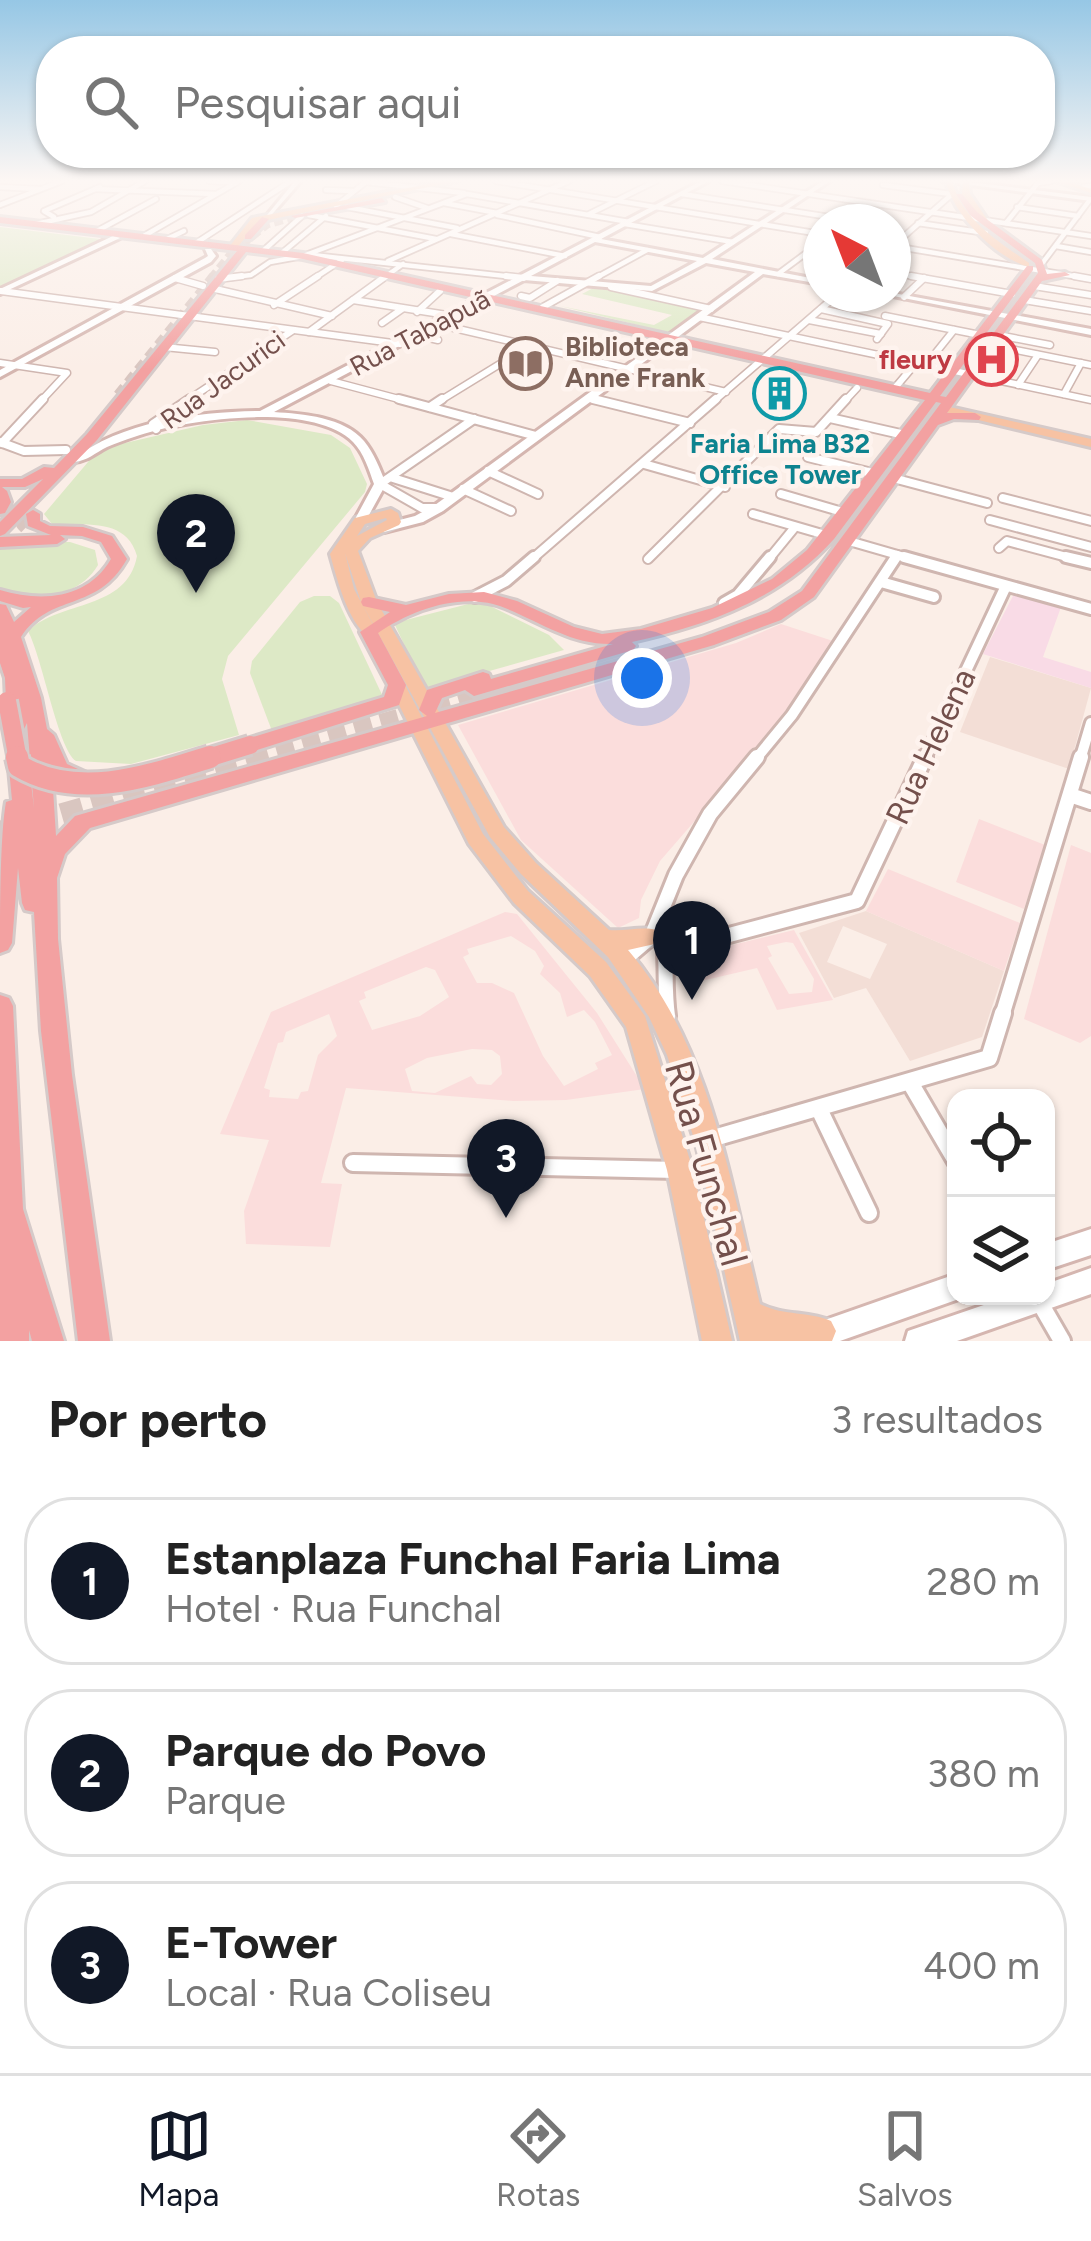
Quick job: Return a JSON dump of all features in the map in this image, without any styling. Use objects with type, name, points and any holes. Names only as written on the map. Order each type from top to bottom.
[{"type":"highway","points":[[185,244],[208,251],[283,252],[383,278],[446,286],[898,393],[936,406],[948,416],[975,416]]},
{"type":"highway","points":[[201,244],[239,248],[270,262],[335,265]]},
{"type":"highway","points":[[17,517],[243,244]]},
{"type":"highway","points":[[1006,244],[1036,269]]},
{"type":"highway","points":[[1012,266],[1065,275]]},
{"type":"highway","points":[[773,600],[829,536],[905,435],[970,374],[1011,317],[1036,269]]},
{"type":"highway","points":[[43,886],[55,850],[75,826],[423,720],[708,641],[775,616],[808,594],[828,572],[893,478],[954,371],[996,314],[1018,297]]},
{"type":"highway","points":[[487,298],[512,308],[550,311]]},
{"type":"highway","points":[[0,537],[185,315]]},
{"type":"highway","points":[[804,371],[857,384]]},
{"type":"highway","points":[[0,537],[92,436],[122,393]]},
{"type":"highway","points":[[898,393],[936,406]]},
{"type":"highway","points":[[7,635],[29,615],[84,596],[116,568],[113,554],[98,541],[17,517],[4,502],[0,487],[25,483],[49,470],[92,436]]},
{"type":"highway","points":[[17,517],[92,436]]},
{"type":"highway","points":[[17,517],[49,470]]},
{"type":"highway","points":[[0,537],[82,541],[101,550],[107,560],[96,580],[59,598],[22,603],[0,595]]},
{"type":"highway","points":[[0,658],[15,758],[26,773],[51,784],[112,781],[389,704],[397,685],[375,628],[410,610],[475,597],[496,599],[582,636],[613,640],[751,601],[806,563]]},
{"type":"highway","points":[[808,594],[758,616],[476,693],[773,600],[828,572]]},
{"type":"highway","points":[[369,602],[410,610]]},
{"type":"highway","points":[[0,609],[54,761],[71,776],[112,779],[199,765],[247,752],[273,739]]},
{"type":"highway","points":[[423,720],[429,699],[442,690],[574,650],[572,642],[546,622]]},
{"type":"highway","points":[[7,635],[32,900],[46,947]]},
{"type":"highway","points":[[36,714],[46,947],[94,1341]]},
{"type":"highway","points":[[199,765],[190,775],[196,780],[254,772]]},
{"type":"highway","points":[[0,943],[19,773]]},
{"type":"highway","points":[[0,1006],[13,1341]]},
{"type":"highway","points":[[6,1203],[48,1341]]},
{"type":"main road","points":[[239,248],[243,244]]},
{"type":"main road","points":[[936,406],[1059,431],[1091,443]]},
{"type":"main road","points":[[975,416],[1091,434]]},
{"type":"main road","points":[[375,628],[351,550],[365,535],[396,520],[394,514],[359,520],[337,559],[423,720]]},
{"type":"main road","points":[[397,685],[511,850],[624,961],[671,1035]]},
{"type":"main road","name":"Rua Funchal","points":[[423,720],[456,807],[504,877],[598,969],[637,1024],[680,1170],[717,1341]]},
{"type":"main road","points":[[604,938],[660,935]]},
{"type":"main road","name":"Rua Funchal","points":[[671,1035],[706,1140],[751,1327]]},
{"type":"main road","points":[[658,1088],[682,1136],[706,1140]]},
{"type":"main road","points":[[751,1327],[812,1336]]},
{"type":"street","points":[[1,291],[104,244]]},
{"type":"street","points":[[259,255],[270,244]]},
{"type":"street","points":[[283,252],[293,244]]},
{"type":"street","points":[[210,284],[255,274],[270,262],[335,244]]},
{"type":"street","points":[[385,262],[427,244]]},
{"type":"street","points":[[503,244],[565,256]]},
{"type":"street","name":"Rua Tabapuã","points":[[261,415],[588,244]]},
{"type":"street","points":[[618,244],[803,279]]},
{"type":"street","points":[[648,291],[731,244]]},
{"type":"street","points":[[1091,251],[1056,246],[1036,269],[1091,295]]},
{"type":"street","points":[[911,249],[1012,266]]},
{"type":"street","points":[[550,311],[647,250]]},
{"type":"street","points":[[0,374],[212,257],[208,251]]},
{"type":"street","points":[[778,274],[803,253]]},
{"type":"street","points":[[274,305],[335,265],[385,262],[648,291],[711,309]]},
{"type":"street","points":[[309,332],[403,264]]},
{"type":"street","points":[[384,528],[419,520],[439,508],[761,271]]},
{"type":"street","points":[[1065,275],[1091,279]]},
{"type":"street","points":[[911,276],[1091,311]]},
{"type":"street","points":[[175,278],[332,316]]},
{"type":"street","points":[[911,290],[923,278]]},
{"type":"street","points":[[521,296],[530,298],[557,281]]},
{"type":"street","points":[[417,312],[446,286]]},
{"type":"street","points":[[1,291],[400,344]]},
{"type":"street","points":[[911,298],[1091,332]]},
{"type":"street","points":[[352,300],[453,316]]},
{"type":"street","points":[[382,323],[402,309]]},
{"type":"street","points":[[475,597],[506,581],[817,312]]},
{"type":"street","points":[[808,320],[879,337],[888,324],[834,312]]},
{"type":"street","points":[[885,316],[980,335]]},
{"type":"street","points":[[699,317],[1091,400]]},
{"type":"street","points":[[437,324],[726,392]]},
{"type":"street","points":[[1018,385],[1062,326]]},
{"type":"street","points":[[898,393],[954,330]]},
{"type":"street","name":"Rua Jacurici","points":[[155,429],[153,424],[292,331]]},
{"type":"street","points":[[416,335],[438,340]]},
{"type":"street","points":[[994,340],[1050,345]]},
{"type":"street","points":[[994,340],[1091,365]]},
{"type":"street","points":[[166,341],[215,352]]},
{"type":"street","points":[[878,356],[887,344]]},
{"type":"street","points":[[430,407],[529,346]]},
{"type":"street","points":[[0,363],[67,373],[1,442],[24,451],[72,455],[218,415],[261,415],[344,431],[361,444],[384,482],[422,508],[439,508]]},
{"type":"street","points":[[1064,394],[1081,363]]},
{"type":"street","points":[[331,381],[536,436]]},
{"type":"street","points":[[648,559],[779,429],[811,432],[830,418],[857,384]]},
{"type":"street","points":[[588,398],[690,423]]},
{"type":"street","points":[[830,418],[905,435]]},
{"type":"street","points":[[359,520],[384,482],[474,419]]},
{"type":"street","points":[[808,457],[876,474]]},
{"type":"street","points":[[644,464],[725,487]]},
{"type":"street","points":[[488,471],[538,494]]},
{"type":"street","points":[[893,478],[987,503]]},
{"type":"street","points":[[384,482],[458,493],[512,512]]},
{"type":"street","points":[[781,494],[846,513]]},
{"type":"street","points":[[1003,498],[1091,521]]},
{"type":"street","points":[[753,514],[829,536]]},
{"type":"street","points":[[990,520],[1091,547]]},
{"type":"street","points":[[655,631],[738,595],[795,527]]},
{"type":"street","points":[[849,541],[1091,609]]},
{"type":"street","points":[[999,548],[1007,541],[1091,562]]},
{"type":"street","name":"Rua Funchal","points":[[671,1035],[660,935],[710,814],[792,716],[897,554]]},
{"type":"street","points":[[496,599],[506,581]]},
{"type":"street","points":[[881,582],[934,597]]},
{"type":"street","name":"Rua Helena","points":[[660,935],[852,905],[862,893],[1006,586]]},
{"type":"street","points":[[706,1140],[977,1065],[993,1053],[1091,724]]},
{"type":"street","points":[[1070,794],[1091,802]]},
{"type":"street","name":"Rua Funchal","points":[[598,969],[624,961],[660,935]]},
{"type":"street","points":[[911,1084],[947,1146]]},
{"type":"street","points":[[819,1109],[869,1213]]},
{"type":"street","points":[[353,1163],[680,1170]]},
{"type":"street","points":[[1055,1254],[1091,1242]]},
{"type":"street","points":[[1055,1292],[1091,1280]]},
{"type":"street","points":[[812,1336],[947,1289]]},
{"type":"street","points":[[918,1341],[1017,1305]]},
{"type":"street","points":[[1040,1305],[1062,1341]]},
{"type":"shaded area","points":[[1014,594],[1061,607],[1043,657],[1091,672],[1091,688],[983,654]]},
{"type":"shaded area","points":[[781,624],[833,641],[777,726],[660,861],[641,900],[639,918],[618,928],[521,840],[458,725],[736,643]]},
{"type":"shaded area","points":[[990,657],[1091,688],[1069,769],[960,732]]},
{"type":"shaded area","points":[[979,819],[1045,845],[1024,909],[956,882]]},
{"type":"shaded area","points":[[1071,845],[1091,853],[1091,1036],[1080,1043],[1024,1019]]},
{"type":"shaded area","points":[[888,869],[1020,923],[1004,971],[866,911]]},
{"type":"shaded area","points":[[866,911],[1004,971],[982,1037],[910,1061],[866,988],[834,998],[799,933]],"holes":[[[843,926],[887,944],[870,979],[827,962]]]},
{"type":"shaded area","points":[[505,912],[517,914],[597,1013],[645,1089],[566,1100],[513,1101],[346,1088],[321,1183],[342,1184],[330,1247],[246,1244],[244,1211],[269,1140],[220,1134],[271,1012]],"holes":[[[511,936],[535,951],[544,966],[540,974],[560,993],[567,1017],[584,1010],[612,1055],[595,1063],[598,1069],[564,1086],[543,1056],[514,993],[492,983],[477,983],[463,957],[469,954],[467,949]],[[426,967],[435,970],[449,997],[420,1016],[372,1030],[359,1001],[366,998],[364,992]],[[329,1014],[337,1036],[318,1055],[308,1091],[298,1099],[269,1097],[270,1090],[264,1088],[286,1032]],[[492,1050],[500,1056],[502,1074],[491,1085],[477,1084],[471,1076],[435,1093],[412,1091],[405,1069],[427,1058]]]},
{"type":"shaded area","points":[[794,930],[833,1000],[777,1010],[757,968],[684,985],[679,958]],"holes":[[[793,943],[814,979],[812,992],[789,994],[768,958],[772,956],[767,946]]]},
{"type":"green space","points":[[0,244],[100,244],[0,290]]},
{"type":"green space","points":[[595,287],[703,310],[670,333],[560,306],[654,325],[672,315],[582,294]]},
{"type":"green space","points":[[247,420],[331,435],[350,448],[367,484],[365,492],[228,656],[222,679],[239,735],[131,764],[76,761],[63,740],[28,631],[41,621],[107,596],[131,574],[137,556],[132,544],[114,529],[52,524],[44,514],[99,449]]},
{"type":"green space","points":[[70,542],[95,550],[98,565],[67,591],[0,593],[0,545]]},
{"type":"green space","points":[[330,596],[339,603],[384,699],[272,731],[250,673],[252,661],[300,602]]},
{"type":"green space","points":[[480,601],[549,635],[564,650],[425,689],[394,623]]},
{"type":"tunnel","points":[[211,279],[240,244]]},
{"type":"tunnel","points":[[118,395],[214,276]]},
{"type":"tunnel","points":[[26,515],[23,524],[30,531]]},
{"type":"tunnel","points":[[251,760],[478,695]]},
{"type":"tunnel","points":[[0,832],[261,757]]},
{"type":"place","name":"fleury","points":[[991,360]]},
{"type":"place","name":"Biblioteca Anne Frank","points":[[526,363]]},
{"type":"place","name":"Faria Lima B32 Office Tower","points":[[780,394]]},
{"type":"place","name":"Parque do Povo","points":[[196,593]]},
{"type":"place","name":"Estanplaza Funchal Faria Lima","points":[[692,1000]]},
{"type":"place","name":"E-Tower","points":[[506,1218]]}]
